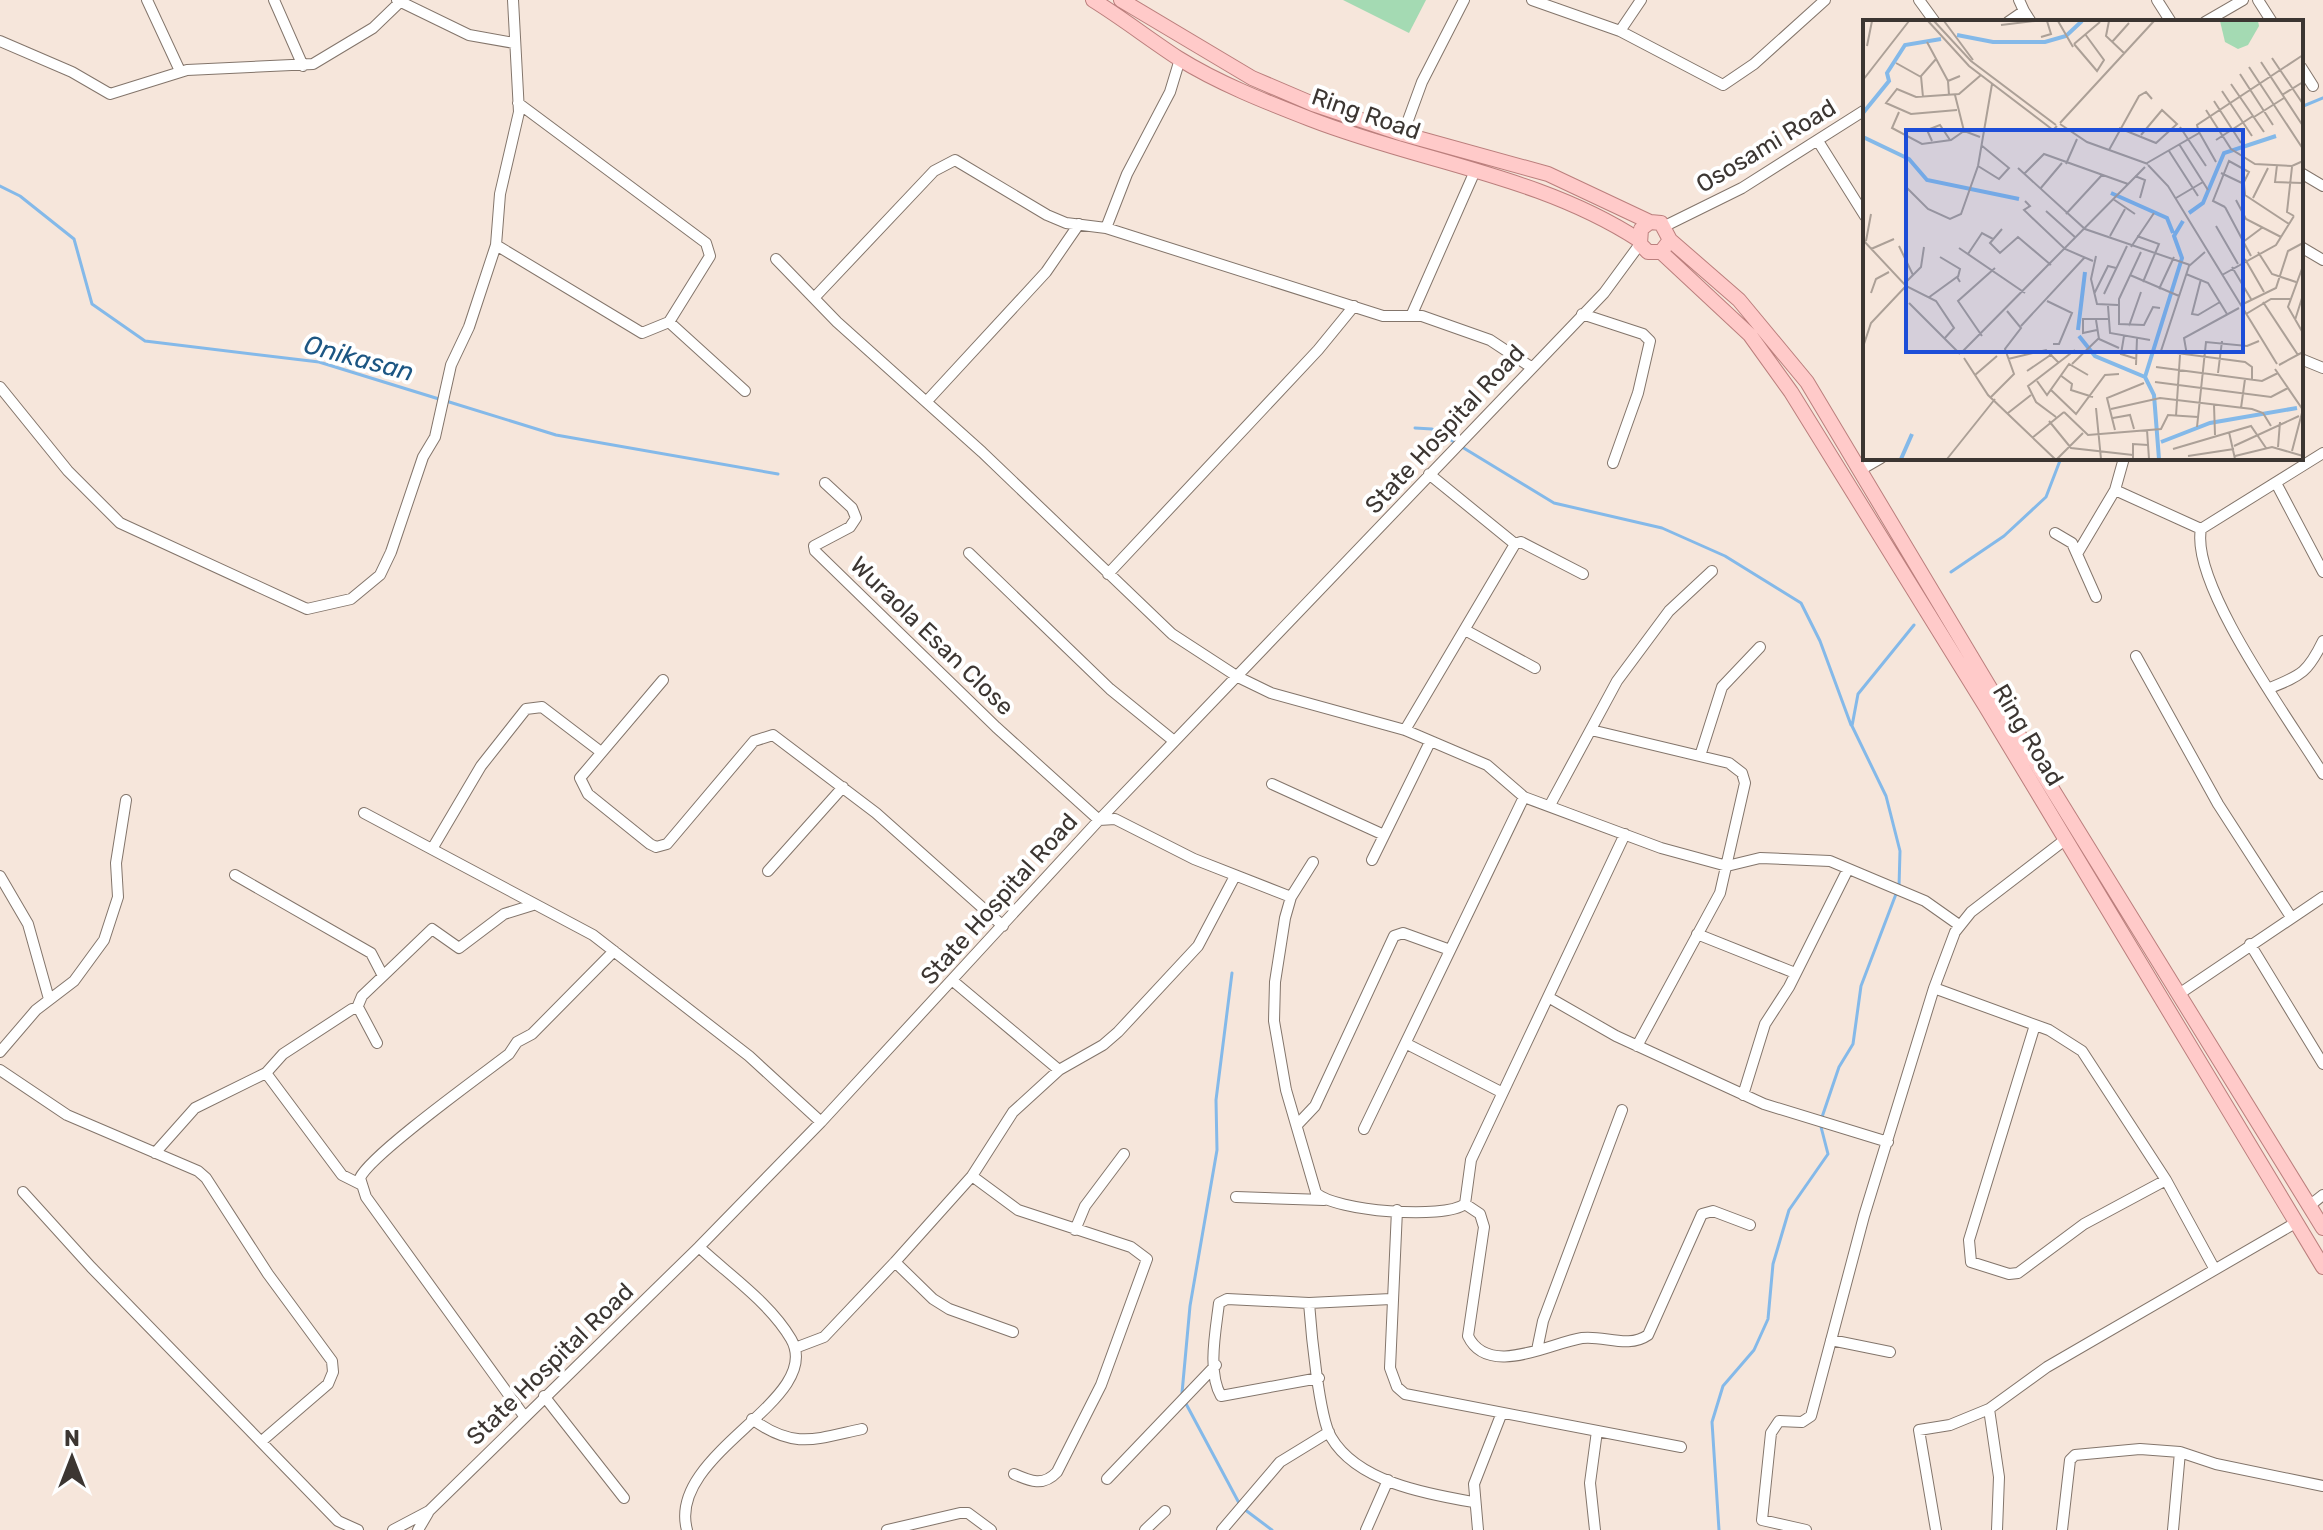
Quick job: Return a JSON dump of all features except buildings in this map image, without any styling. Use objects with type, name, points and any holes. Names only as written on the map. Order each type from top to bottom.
[{"type":"main road","name":"Ring Road","points":[[1093,0],[1180,59],[1310,119],[1573,202],[1655,239],[1750,335],[1774,368],[2066,839],[2169,1016],[2323,1267]]},
{"type":"main road","name":"Ring Road","points":[[1121,0],[1252,78],[1313,104],[1403,134],[1548,174],[1655,239],[1762,324],[1807,382],[1862,469],[1996,698],[2323,1228]]},
{"type":"street","points":[[147,0],[180,71]]},
{"type":"street","points":[[274,0],[303,66]]},
{"type":"street","points":[[0,387],[68,471],[120,523],[190,557],[237,574],[265,592],[307,609],[351,599],[380,575],[391,552],[419,468],[435,437],[451,365],[469,327],[496,245],[500,194],[519,112],[513,0]]},
{"type":"street","points":[[1403,134],[1422,82],[1464,0]]},
{"type":"street","points":[[1532,0],[1620,31],[1723,85],[1754,64],[1825,0]]},
{"type":"street","points":[[1620,31],[1641,0]]},
{"type":"street","points":[[1919,0],[1934,20]]},
{"type":"street","points":[[2157,0],[2170,20]]},
{"type":"street","points":[[2208,20],[2243,0]]},
{"type":"street","points":[[2258,0],[2271,20]]},
{"type":"street","points":[[0,41],[72,72],[110,94],[180,71],[303,66],[328,57],[363,35],[398,2],[469,35],[514,43]]},
{"type":"street","points":[[1106,228],[1127,174],[1170,92],[1180,59]]},
{"type":"street","points":[[2303,70],[2313,86]]},
{"type":"street","points":[[496,245],[633,330],[655,330],[669,322],[710,256],[706,243],[518,103]]},
{"type":"street","name":"Ososami Road","points":[[1655,239],[1863,111]]},
{"type":"street","points":[[1818,141],[1863,210]]},
{"type":"street","points":[[814,298],[934,171],[955,160],[1047,215],[1106,228],[1383,316],[1412,314],[1490,340],[1531,367]]},
{"type":"street","points":[[1412,314],[1475,171]]},
{"type":"street","points":[[2303,174],[2323,186]]},
{"type":"street","points":[[927,401],[1046,272],[1079,224]]},
{"type":"street","name":"State Hospital Road","points":[[393,1530],[429,1511],[699,1247],[821,1122],[1099,820],[1655,239]]},
{"type":"street","points":[[2303,248],[2323,260]]},
{"type":"street","points":[[776,259],[1172,634],[1238,677],[1271,693],[1405,730],[1487,765],[1524,797],[1625,834],[1727,866],[1740,860],[1791,857],[1830,861],[1847,871],[1908,893],[1959,925]]},
{"type":"street","points":[[1108,574],[1318,350],[1354,306]]},
{"type":"street","points":[[1582,314],[1643,334],[1650,341],[1638,393],[1613,463]]},
{"type":"street","points":[[669,322],[745,391]]},
{"type":"street","points":[[2303,360],[2323,367]]},
{"type":"street","points":[[2201,529],[2276,483],[2289,471],[2323,453]]},
{"type":"street","points":[[1862,469],[1878,460]]},
{"type":"street","points":[[2077,554],[2115,490],[2123,460]]},
{"type":"street","points":[[1429,474],[1515,544]]},
{"type":"street","name":"Wuraola Esan Close","points":[[825,483],[852,508],[856,518],[850,527],[814,546],[815,551],[996,727],[1099,820]]},
{"type":"street","points":[[2276,483],[2323,572]]},
{"type":"street","points":[[2115,490],[2201,529]]},
{"type":"street","points":[[2201,529],[2199,549],[2211,586],[2322,772]]},
{"type":"street","points":[[2055,533],[2072,543],[2096,597]]},
{"type":"street","points":[[1405,730],[1515,544],[1521,542],[1583,574]]},
{"type":"street","points":[[969,553],[1110,689],[1174,741]]},
{"type":"street","points":[[1550,805],[1607,695],[1657,627],[1712,571]]},
{"type":"street","points":[[1465,630],[1535,668]]},
{"type":"street","points":[[2270,688],[2302,675],[2311,666],[2323,641]]},
{"type":"street","points":[[1700,756],[1722,687],[1760,647]]},
{"type":"street","points":[[2136,656],[2218,804],[2291,917]]},
{"type":"street","points":[[663,680],[582,773],[581,784],[588,794],[656,847],[667,844],[754,741],[766,735],[784,740],[843,787],[1003,926]]},
{"type":"street","points":[[432,849],[481,766],[526,709],[542,707],[601,752]]},
{"type":"street","points":[[1591,730],[1739,768],[1745,783],[1720,893],[1637,1046]]},
{"type":"street","points":[[1372,860],[1430,742]]},
{"type":"street","points":[[1272,784],[1384,835]]},
{"type":"street","points":[[768,871],[843,787]]},
{"type":"street","points":[[1364,1129],[1524,797]]},
{"type":"street","points":[[0,1052],[49,999],[74,981],[97,952],[113,918],[118,897],[116,863],[126,800]]},
{"type":"street","points":[[364,813],[593,935],[749,1056],[821,1122]]},
{"type":"street","points":[[1099,820],[1115,819],[1194,859],[1291,897]]},
{"type":"street","points":[[1465,1204],[1474,1151],[1569,947],[1597,899],[1625,834]]},
{"type":"street","points":[[1806,1530],[1762,1520],[1774,1425],[1784,1420],[1809,1421],[1934,988],[1959,925],[2066,839]]},
{"type":"street","points":[[1313,862],[1291,897],[1275,982],[1274,1021],[1278,1054],[1310,1180],[1324,1200]]},
{"type":"street","points":[[1743,1095],[1765,1024],[1847,871]]},
{"type":"street","points":[[235,875],[371,953],[383,976]]},
{"type":"street","points":[[0,876],[28,924],[49,999]]},
{"type":"street","points":[[795,1348],[824,1337],[895,1262],[972,1176],[1013,1112],[1059,1070],[1103,1045],[1198,946],[1235,876]]},
{"type":"street","points":[[2179,994],[2323,897]]},
{"type":"street","points":[[155,1153],[195,1108],[266,1073],[283,1054],[357,1008],[362,996],[432,929],[459,948],[504,914],[533,905]]},
{"type":"street","points":[[1297,1125],[1315,1106],[1394,936],[1403,933],[1450,950]]},
{"type":"street","points":[[1697,934],[1795,973]]},
{"type":"street","points":[[2250,944],[2323,1064]]},
{"type":"street","points":[[524,1416],[366,1197],[360,1184],[363,1171],[509,1054],[517,1042],[532,1034],[614,951]]},
{"type":"street","points":[[953,981],[1059,1070]]},
{"type":"street","points":[[1934,988],[2062,1036],[2082,1051],[2166,1180],[2214,1268]]},
{"type":"street","points":[[1548,997],[1637,1046],[1743,1095],[1888,1142]]},
{"type":"street","points":[[357,1008],[377,1043]]},
{"type":"street","points":[[2035,1025],[1969,1240],[1971,1262],[2009,1274],[2018,1273],[2084,1224],[2166,1180]]},
{"type":"street","points":[[1407,1044],[1501,1092]]},
{"type":"street","points":[[266,1073],[342,1175],[360,1184]]},
{"type":"street","points":[[1,1074],[67,1115],[206,1178],[268,1274],[332,1361],[333,1372],[328,1384],[263,1440]]},
{"type":"street","points":[[1537,1350],[1543,1321],[1622,1110]]},
{"type":"street","points":[[1075,1230],[1085,1206],[1124,1154]]},
{"type":"street","points":[[972,1176],[1018,1210],[1140,1250],[1147,1259],[1101,1385],[1057,1472],[1048,1480],[1035,1482],[1014,1474]]},
{"type":"street","points":[[23,1192],[91,1267],[263,1440],[340,1525],[358,1530]]},
{"type":"street","points":[[2309,1206],[2323,1195]]},
{"type":"street","points":[[1236,1197],[1324,1200],[1340,1205],[1397,1210],[1449,1211],[1465,1204]]},
{"type":"street","points":[[1465,1204],[1480,1214],[1484,1227],[1469,1317],[1472,1344],[1480,1351],[1504,1356],[1581,1338],[1639,1341],[1648,1335],[1702,1214],[1713,1211],[1750,1225]]},
{"type":"street","points":[[1397,1210],[1390,1368],[1397,1387],[1405,1394],[1501,1415],[1681,1447]]},
{"type":"street","points":[[1936,1530],[1919,1430],[1950,1425],[1989,1409],[2047,1367],[2297,1222]]},
{"type":"street","points":[[687,1530],[685,1509],[693,1484],[790,1382],[797,1369],[795,1348],[771,1314],[699,1247]]},
{"type":"street","points":[[895,1262],[933,1299],[949,1309],[1013,1332]]},
{"type":"street","points":[[1319,1378],[1227,1398],[1218,1392],[1215,1331],[1222,1300],[1309,1303],[1391,1299]]},
{"type":"street","points":[[1309,1303],[1329,1432],[1338,1446],[1366,1470],[1388,1480],[1473,1502]]},
{"type":"street","points":[[1831,1340],[1890,1352]]},
{"type":"street","points":[[1107,1479],[1216,1365]]},
{"type":"street","points":[[544,1396],[624,1498]]},
{"type":"street","points":[[1989,1409],[1999,1477],[1997,1530]]},
{"type":"street","points":[[1478,1530],[1473,1502],[1474,1484],[1501,1415]]},
{"type":"street","points":[[752,1419],[771,1433],[803,1442],[862,1429]]},
{"type":"street","points":[[1595,1530],[1590,1483],[1597,1431]]},
{"type":"street","points":[[1222,1530],[1280,1462],[1329,1432]]},
{"type":"street","points":[[2062,1530],[2072,1456],[2140,1449],[2180,1452],[2216,1464],[2323,1486]]},
{"type":"street","points":[[2173,1530],[2180,1452]]},
{"type":"street","points":[[1366,1530],[1388,1480]]},
{"type":"street","points":[[418,1530],[429,1511]]},
{"type":"street","points":[[1145,1530],[1165,1511]]},
{"type":"street","points":[[887,1530],[968,1513],[991,1530]]},
{"type":"green space","points":[[1343,0],[1426,0],[1409,33]]},
{"type":"waterway","points":[[2303,106],[2323,98]]},
{"type":"waterway","name":"Onikasan","points":[[0,186],[20,196],[74,239],[92,304],[145,341],[319,362],[439,399]]},
{"type":"waterway","name":"Onikasan","points":[[446,401],[556,435],[778,474]]},
{"type":"waterway","points":[[1415,428],[1432,429],[1456,443]]},
{"type":"waterway","points":[[1462,447],[1554,503],[1662,528],[1725,556],[1801,603],[1820,641],[1851,725]]},
{"type":"waterway","points":[[1951,572],[2004,536],[2046,497],[2060,460]]},
{"type":"waterway","points":[[1899,887],[1900,851],[1886,796],[1852,726],[1858,694],[1914,625]]},
{"type":"waterway","points":[[1719,1530],[1712,1422],[1723,1386],[1754,1350],[1768,1319],[1773,1264],[1789,1210],[1828,1154],[1820,1123],[1839,1067],[1853,1044],[1861,986],[1896,894]]},
{"type":"waterway","points":[[1182,1393],[1190,1306],[1217,1150],[1216,1100],[1232,973]]},
{"type":"waterway","points":[[1184,1400],[1239,1503]]},
{"type":"waterway","points":[[1244,1509],[1272,1530]]}]
